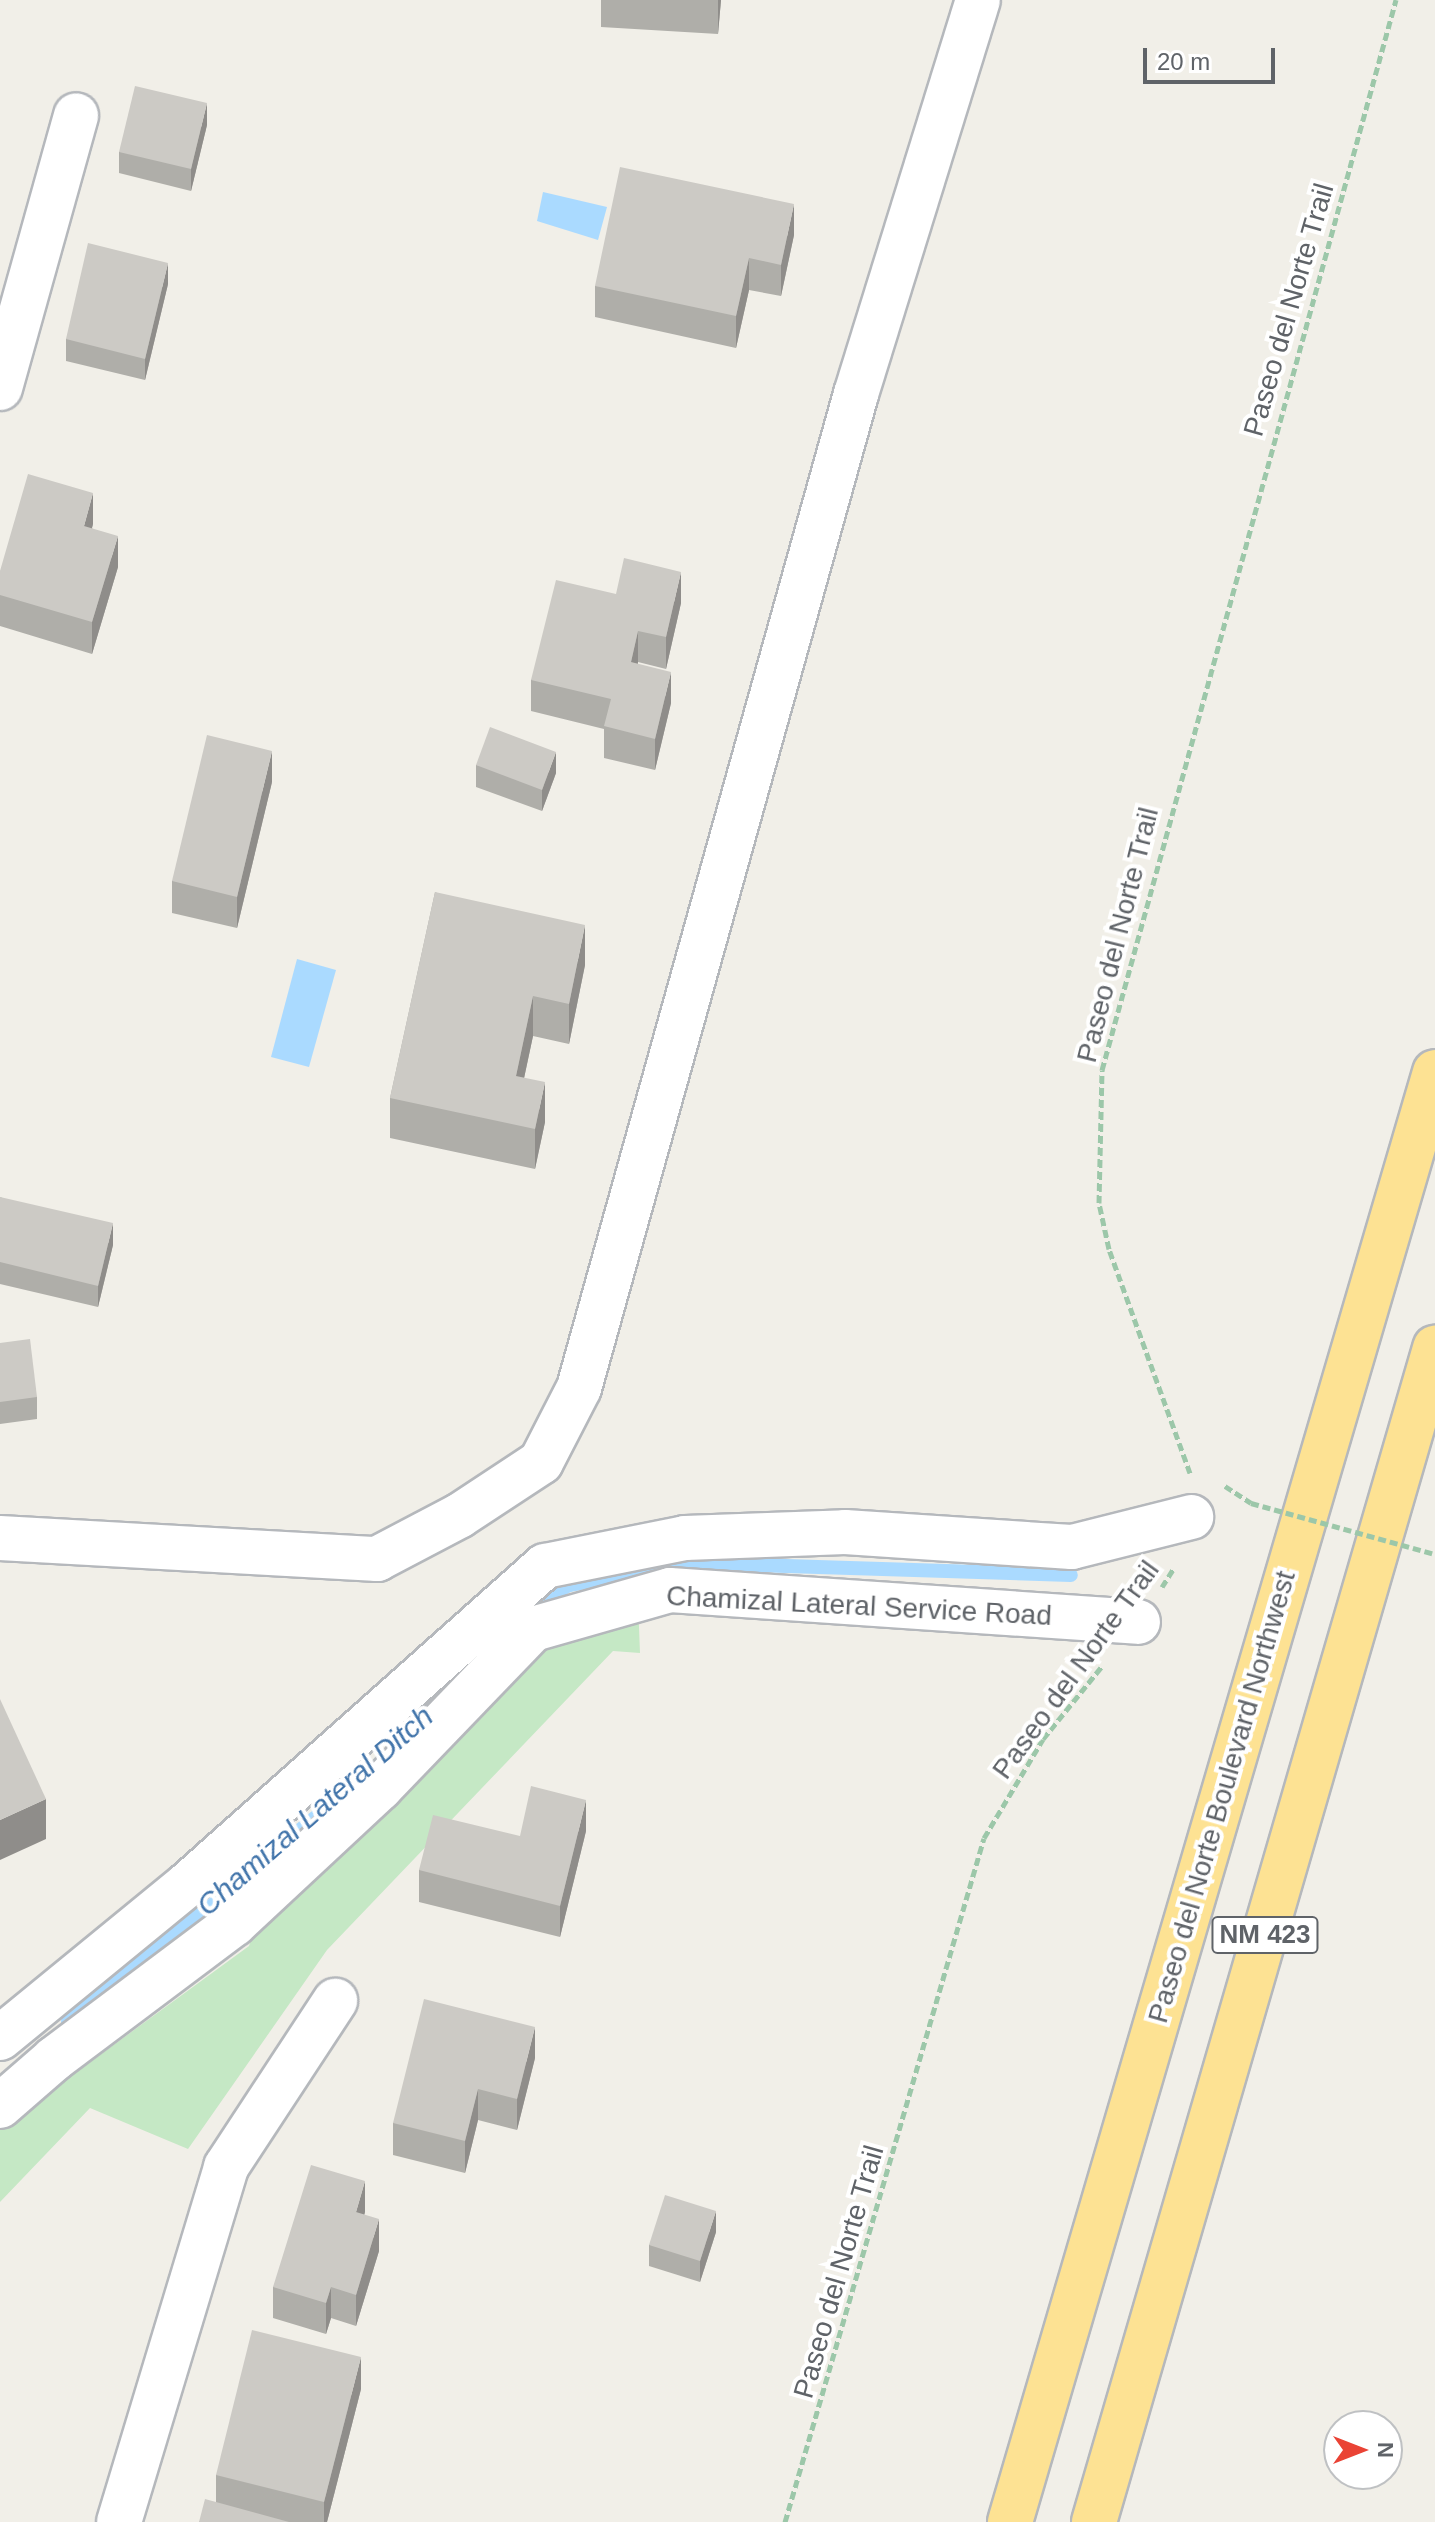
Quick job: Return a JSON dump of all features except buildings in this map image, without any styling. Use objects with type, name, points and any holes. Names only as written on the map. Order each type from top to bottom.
[{"type":"highway","name":"Paseo del Norte Boulevard Northwest","points":[[1010,2522],[1435,1072]]},
{"type":"highway","name":"NM 423","points":[[1094,2522],[1435,1348]]},
{"type":"street","points":[[0,1538],[377,1559],[459,1516],[541,1462],[579,1388],[856,394],[978,0]]},
{"type":"street","points":[[0,388],[76,115]]},
{"type":"street","name":"Chamizal Lateral Service Road","points":[[0,2038],[188,1884],[545,1566],[685,1538],[717,1536],[845,1532],[1072,1547],[1191,1517]]},
{"type":"street","name":"Chamizal Lateral Service Road","points":[[0,2106],[54,2059],[234,1924],[380,1788],[533,1629],[670,1590],[1138,1622]]},
{"type":"street","points":[[119,2522],[226,2167],[335,2001]]},
{"type":"path","name":"Paseo del Norte Trail","points":[[785,2522],[984,1838],[1043,1739],[1138,1622],[1177,1564],[1191,1517],[1186,1457],[1135,1326],[1102,1219],[1098,1133],[1102,1070],[1114,1013],[1396,0]]},
{"type":"path","points":[[1251,1503],[1435,1554]]},
{"type":"green space","points":[[609,1595],[638,1601],[640,1653],[613,1651],[327,1950],[188,2149],[90,2108],[0,2202],[0,2128],[249,1946],[270,1882]]},
{"type":"water","points":[[543,192],[607,207],[598,240],[537,221]]},
{"type":"water","points":[[297,959],[336,970],[309,1067],[271,1057]]},
{"type":"waterway","name":"Chamizal Lateral Ditch","points":[[517,1615],[569,1585],[690,1563],[1071,1575]]},
{"type":"waterway","name":"Chamizal Lateral Ditch","points":[[68,2022],[339,1798]]}]
